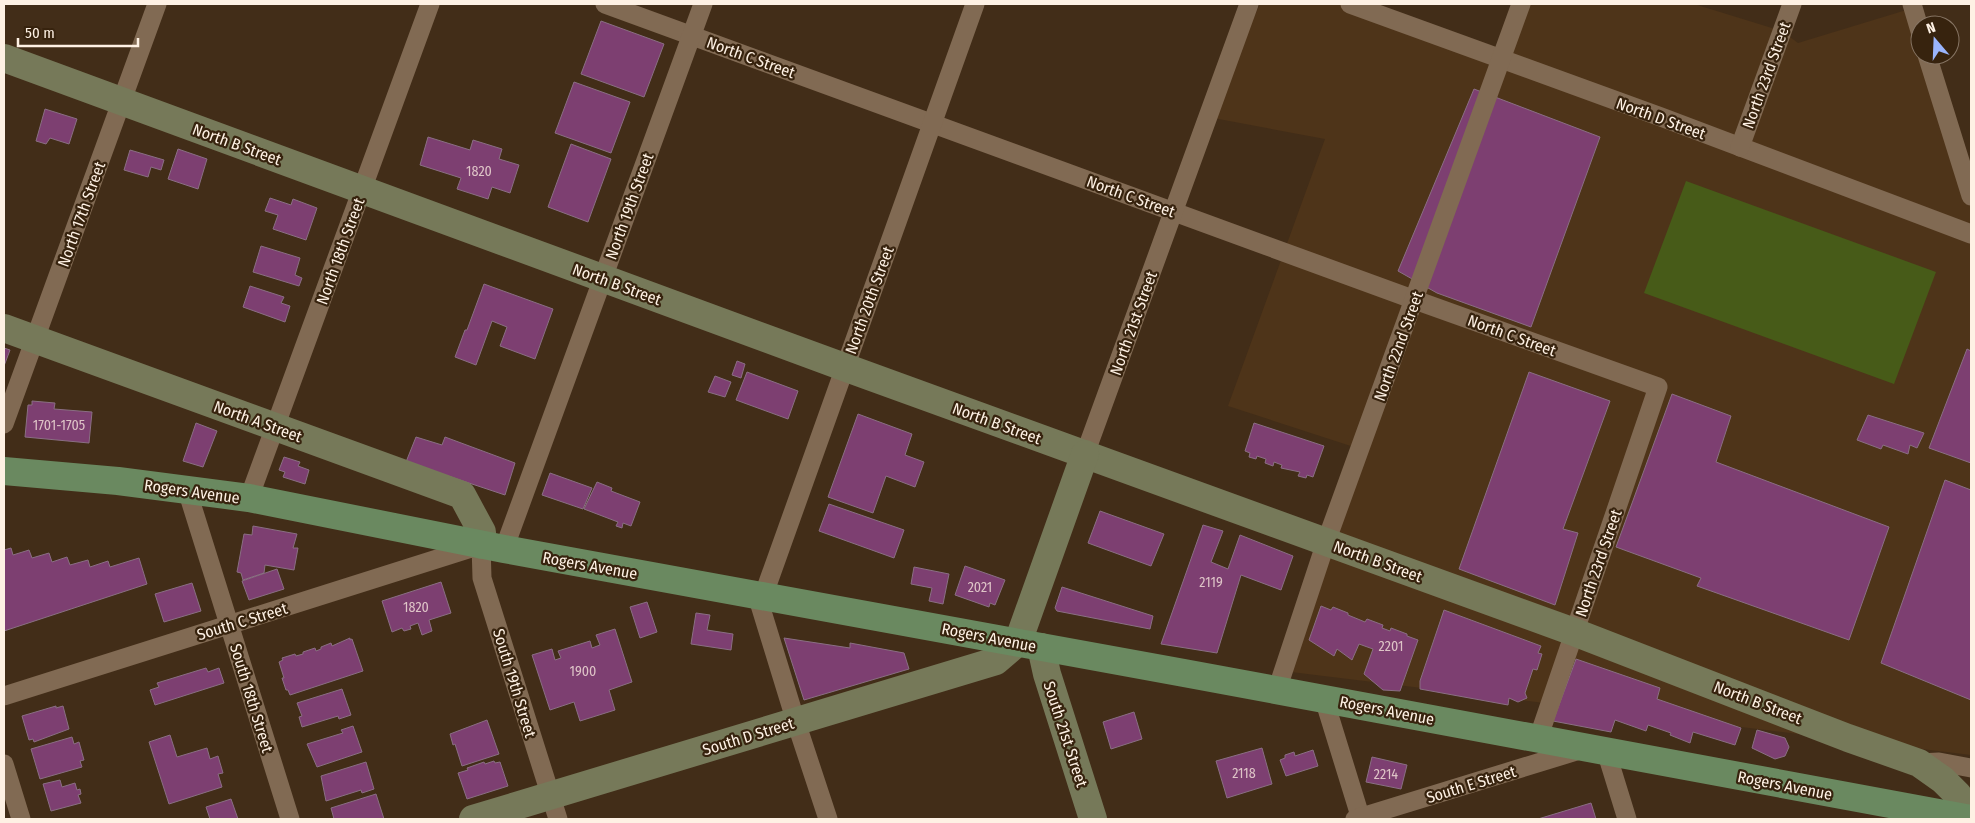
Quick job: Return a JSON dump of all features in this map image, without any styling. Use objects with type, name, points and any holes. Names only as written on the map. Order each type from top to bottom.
[{"type":"main road","name":"Rogers Avenue","points":[[4,471],[118,480],[249,498],[493,547],[1324,698],[1923,814],[1969,818]]},
{"type":"street","name":"North 17th Street","points":[[4,424],[158,4]]},
{"type":"street","name":"North 18th Street","points":[[249,498],[430,4]]},
{"type":"street","name":"North C Street","points":[[605,4],[1658,387]]},
{"type":"street","name":"North 19th Street","points":[[493,547],[603,278],[703,4]]},
{"type":"street","name":"North 20th Street","points":[[763,596],[975,4]]},
{"type":"street","name":"North 21st Street","points":[[1030,645],[1085,454],[1249,4]]},
{"type":"street","name":"North D Street","points":[[1350,4],[1971,234]]},
{"type":"street","name":"North 22nd Street","points":[[1276,690],[1326,542],[1521,4]]},
{"type":"street","name":"North 23rd Street","points":[[1740,147],[1792,4]]},
{"type":"street","name":"North B Street","points":[[4,58],[844,367],[1574,632],[1848,738],[1919,763],[1943,780],[1958,795],[1969,818]]},
{"type":"street","points":[[1931,65],[1971,196]]},
{"type":"street","name":"North A Street","points":[[4,328],[462,495],[482,532],[493,547]]},
{"type":"street","name":"North 23rd Street","points":[[1538,739],[1658,387]]},
{"type":"street","name":"South 18th Street","points":[[186,490],[290,819]]},
{"type":"street","name":"South C Street","points":[[4,696],[229,624],[493,547]]},
{"type":"street","name":"South 19th Street","points":[[493,547],[482,578],[554,808]]},
{"type":"street","points":[[763,596],[760,605],[828,819]]},
{"type":"street","name":"South D Street","points":[[473,819],[554,808],[796,722],[996,661],[1030,645]]},
{"type":"street","name":"South 21st Street","points":[[1030,645],[1047,674],[1093,819]]},
{"type":"street","points":[[1324,698],[1359,819]]},
{"type":"street","points":[[1597,750],[1628,819]]},
{"type":"street","name":"South E Street","points":[[1359,819],[1597,750]]},
{"type":"street","points":[[1919,763],[1939,762],[1971,768]]},
{"type":"street","points":[[4,764],[21,819]]},
{"type":"shaded area","points":[[1260,4],[1350,4],[1501,59],[1521,4],[1694,4],[1782,31],[1798,43],[1913,8],[1915,15],[1910,15],[1910,65],[1924,65],[1971,196],[1971,755],[1283,671],[1360,449],[1228,406],[1325,139],[1208,117]]},
{"type":"green space","points":[[1686,181],[1936,272],[1894,384],[1644,293]]},
{"type":"building","points":[[601,21],[664,44],[644,97],[581,74]]},
{"type":"building","points":[[574,82],[630,102],[611,153],[555,133]]},
{"type":"building","points":[[1474,89],[1600,137],[1531,327],[1437,293],[1398,271]]},
{"type":"building","points":[[45,109],[77,119],[69,144],[50,138],[46,144],[36,141]]},
{"type":"building","points":[[428,137],[470,150],[473,140],[502,149],[499,159],[519,165],[510,193],[492,187],[488,199],[457,189],[461,178],[420,165]]},
{"type":"building","points":[[571,144],[611,159],[588,222],[548,207]]},
{"type":"building","points":[[178,149],[207,159],[198,189],[168,179]]},
{"type":"building","points":[[130,150],[164,160],[161,170],[151,167],[148,177],[124,170]]},
{"type":"building","points":[[270,198],[291,205],[293,199],[317,208],[306,240],[273,229],[278,215],[265,211]]},
{"type":"building","points":[[261,246],[300,258],[295,275],[302,278],[299,286],[253,272]]},
{"type":"building","points":[[484,284],[553,309],[535,359],[500,346],[507,327],[492,321],[476,365],[455,357]]},
{"type":"building","points":[[250,286],[284,297],[281,303],[290,306],[285,322],[243,307]]},
{"type":"building","points":[[4,348],[10,350],[4,366]]},
{"type":"building","points":[[1967,349],[1971,351],[1971,463],[1929,448]]},
{"type":"building","points":[[737,361],[745,364],[741,378],[732,375]]},
{"type":"building","points":[[747,372],[798,391],[788,419],[736,400]]},
{"type":"building","points":[[1529,372],[1610,401],[1563,529],[1578,533],[1555,605],[1459,569]]},
{"type":"building","points":[[715,376],[731,382],[725,397],[708,392]]},
{"type":"building","points":[[1672,394],[1731,416],[1716,462],[1889,527],[1849,640],[1697,586],[1701,578],[1616,547]]},
{"type":"building","points":[[32,401],[55,403],[54,409],[92,412],[89,443],[25,437],[28,405],[32,405]]},
{"type":"building","points":[[858,414],[912,434],[905,455],[924,462],[915,487],[886,476],[873,513],[828,497]]},
{"type":"building","points":[[1868,415],[1924,433],[1917,448],[1910,445],[1908,454],[1883,445],[1881,449],[1857,440]]},
{"type":"building","points":[[196,423],[217,431],[203,467],[183,461]]},
{"type":"building","points":[[1254,423],[1324,446],[1313,477],[1307,475],[1306,478],[1298,476],[1300,472],[1281,468],[1282,465],[1274,462],[1273,466],[1265,463],[1266,459],[1257,456],[1256,459],[1249,457],[1250,453],[1245,451]]},
{"type":"building","points":[[416,437],[442,445],[445,437],[515,463],[505,495],[406,462]]},
{"type":"building","points":[[284,457],[300,462],[298,466],[309,470],[305,484],[283,477],[285,472],[279,470]]},
{"type":"building","points":[[550,473],[592,488],[583,509],[542,495]]},
{"type":"building","points":[[1945,480],[1971,490],[1971,700],[1881,663]]},
{"type":"building","points":[[597,482],[612,488],[611,491],[640,502],[631,526],[623,523],[622,528],[616,526],[618,522],[584,509]]},
{"type":"building","points":[[829,504],[904,530],[894,558],[819,531]]},
{"type":"building","points":[[1100,511],[1164,534],[1151,566],[1088,543]]},
{"type":"building","points":[[1203,525],[1223,531],[1211,562],[1228,569],[1240,535],[1293,556],[1281,590],[1241,575],[1217,653],[1161,644]]},
{"type":"building","points":[[253,526],[297,534],[293,548],[298,548],[294,570],[265,565],[264,573],[243,580],[241,573],[237,572],[244,534],[252,535]]},
{"type":"building","points":[[11,548],[13,555],[29,550],[32,558],[49,553],[52,562],[67,557],[70,565],[88,560],[90,567],[108,561],[110,567],[139,558],[147,584],[4,631],[4,550]]},
{"type":"building","points":[[965,566],[1005,580],[995,605],[990,603],[989,607],[955,595]]},
{"type":"building","points":[[914,567],[949,574],[943,604],[929,601],[932,588],[911,584]]},
{"type":"building","points":[[277,569],[284,589],[249,600],[242,581]]},
{"type":"building","points":[[441,582],[451,613],[429,620],[432,631],[422,635],[418,623],[410,626],[411,629],[404,631],[402,628],[392,632],[382,601]]},
{"type":"building","points":[[192,583],[201,611],[164,622],[155,594]]},
{"type":"building","points":[[1062,587],[1153,616],[1150,629],[1057,611],[1055,608]]},
{"type":"building","points":[[647,602],[657,632],[640,638],[630,607]]},
{"type":"building","points":[[1321,606],[1331,610],[1333,607],[1365,622],[1367,619],[1383,625],[1382,628],[1390,631],[1391,628],[1418,640],[1400,691],[1383,690],[1364,674],[1373,649],[1359,644],[1352,660],[1337,649],[1334,656],[1309,640]]},
{"type":"building","points":[[1444,610],[1541,646],[1538,653],[1542,654],[1537,670],[1533,669],[1525,693],[1527,698],[1518,702],[1509,698],[1508,705],[1420,689],[1420,681]]},
{"type":"building","points":[[696,613],[710,615],[707,630],[733,634],[731,650],[691,644]]},
{"type":"building","points":[[615,629],[632,682],[609,690],[615,710],[580,721],[574,702],[550,710],[532,655],[552,649],[555,660],[561,658],[558,651],[590,641],[592,648],[600,645],[596,635]]},
{"type":"building","points":[[350,638],[363,671],[290,695],[282,678],[284,678],[279,662],[283,660],[282,658],[303,654],[303,652],[315,648],[316,651],[331,643],[332,646]]},
{"type":"building","points":[[784,638],[850,648],[850,643],[904,653],[909,669],[804,700]]},
{"type":"building","points":[[1576,659],[1660,688],[1657,699],[1741,728],[1735,745],[1693,732],[1690,743],[1670,735],[1671,733],[1648,725],[1646,731],[1615,720],[1611,732],[1553,721]]},
{"type":"building","points":[[206,668],[208,672],[219,668],[224,683],[155,705],[150,690],[159,687],[157,683]]},
{"type":"building","points":[[342,689],[351,715],[339,719],[338,716],[302,727],[299,717],[302,716],[297,703]]},
{"type":"building","points":[[56,706],[56,708],[63,706],[69,729],[34,742],[33,739],[29,740],[22,716]]},
{"type":"building","points":[[1134,712],[1142,739],[1111,749],[1103,722]]},
{"type":"building","points":[[487,720],[499,754],[462,766],[450,734]]},
{"type":"building","points":[[353,726],[362,752],[317,767],[307,744],[343,733],[341,730]]},
{"type":"building","points":[[1757,730],[1785,738],[1789,747],[1785,756],[1775,759],[1752,748]]},
{"type":"building","points":[[170,735],[177,757],[207,748],[210,759],[218,756],[223,773],[218,774],[222,787],[169,804],[149,742]]},
{"type":"building","points":[[72,737],[74,744],[79,742],[84,760],[80,761],[82,767],[40,779],[31,749]]},
{"type":"building","points":[[1262,748],[1272,784],[1227,798],[1216,761]]},
{"type":"building","points":[[1313,750],[1318,766],[1286,776],[1280,760],[1285,758],[1285,755],[1294,752],[1295,756]]},
{"type":"building","points":[[1372,757],[1407,765],[1401,789],[1366,782]]},
{"type":"building","points":[[494,761],[495,763],[500,762],[508,786],[467,799],[458,773],[484,762],[485,764]]},
{"type":"building","points":[[366,762],[374,789],[362,793],[361,790],[326,801],[321,776]]},
{"type":"building","points":[[60,780],[62,787],[75,783],[77,790],[80,789],[81,794],[78,795],[81,803],[51,811],[43,784]]},
{"type":"building","points":[[376,794],[384,819],[334,819],[331,808]]},
{"type":"building","points":[[231,799],[238,819],[210,819],[206,807]]},
{"type":"building","points":[[1591,803],[1596,819],[1538,819]]}]
